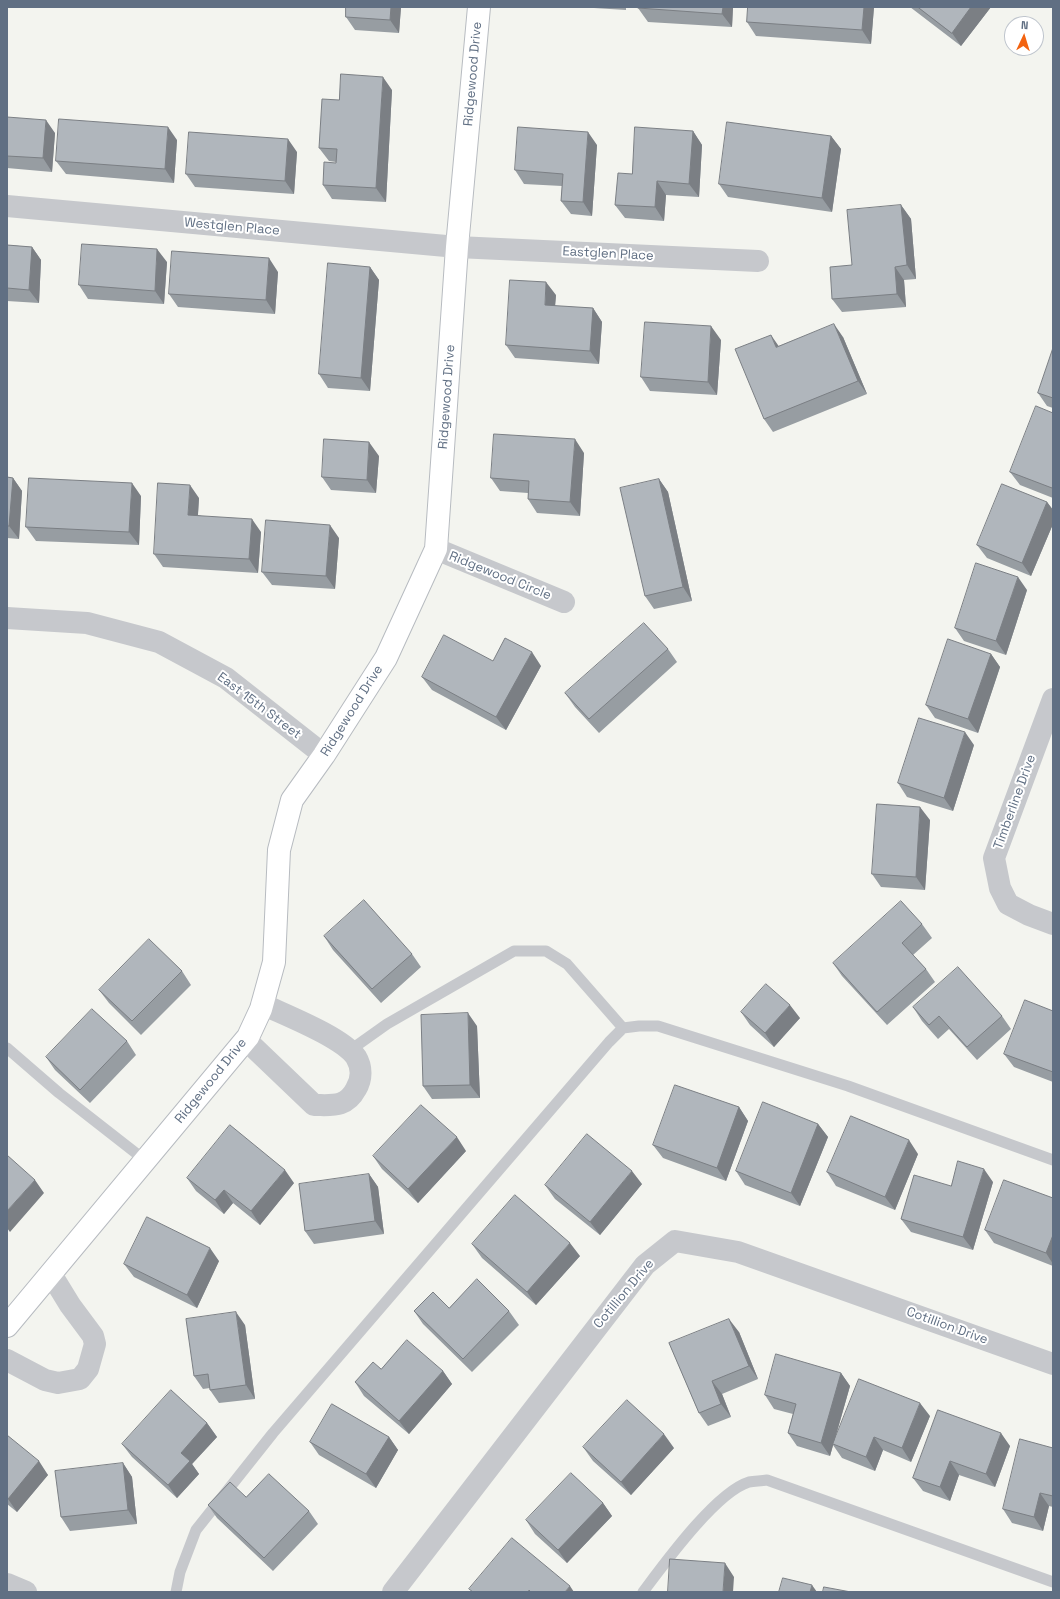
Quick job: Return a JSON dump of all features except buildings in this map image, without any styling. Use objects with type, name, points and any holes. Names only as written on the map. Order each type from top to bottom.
[{"type":"street","name":"Ridgewood Drive","points":[[9,1318],[50,1274],[246,1040],[262,1004],[274,962],[279,850],[292,800],[324,756],[386,658],[436,549],[457,247],[479,7]]},
{"type":"street","name":"Westglen Place","points":[[7,206],[457,247]]},
{"type":"street","name":"Eastglen Place","points":[[457,247],[758,261]]},
{"type":"street","name":"Ridgewood Circle","points":[[436,549],[564,602]]},
{"type":"street","name":"East 15th Street","points":[[7,618],[87,623],[159,642],[226,678],[324,756]]},
{"type":"street","name":"Timberline Drive","points":[[1053,699],[1049,723],[994,858],[1000,888],[1008,904],[1029,915],[1053,924]]},
{"type":"street","points":[[246,1040],[314,1104],[337,1106],[352,1096],[361,1076],[359,1063],[355,1055],[329,1036],[262,1004]]},
{"type":"street","name":"Cotillion Drive","points":[[393,1592],[645,1265],[675,1241],[738,1252],[1053,1364]]},
{"type":"street","points":[[7,1360],[45,1380],[58,1383],[80,1379],[88,1369],[95,1344],[93,1336],[70,1305],[50,1274]]},
{"type":"street","points":[[7,1584],[26,1592]]},
{"type":"lane","points":[[349,1051],[387,1024],[514,951],[546,951],[567,964],[623,1028]]},
{"type":"lane","points":[[176,1592],[180,1572],[196,1530],[273,1434],[623,1028],[658,1026],[848,1086],[1053,1160]]},
{"type":"lane","points":[[7,1048],[59,1094],[146,1161]]},
{"type":"lane","points":[[643,1592],[671,1555],[721,1498],[748,1482],[767,1480],[1053,1582]]}]
